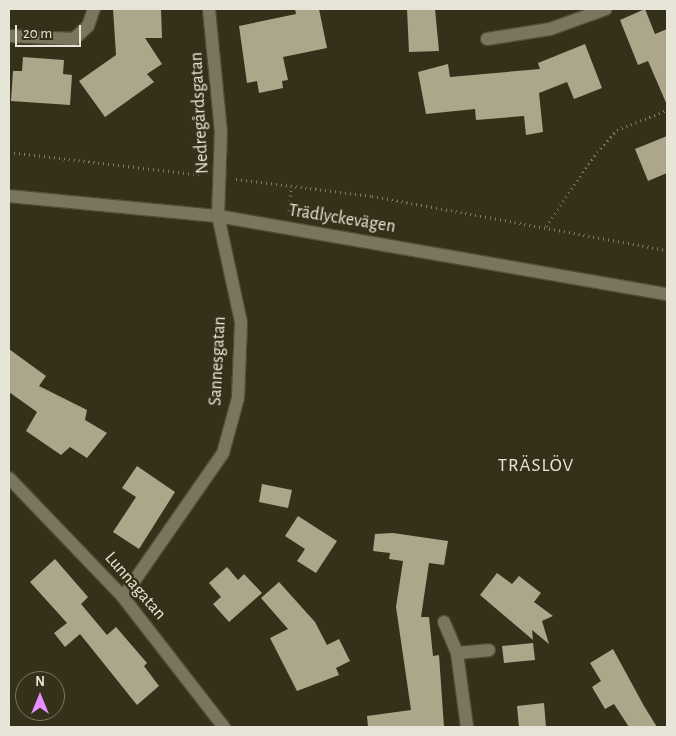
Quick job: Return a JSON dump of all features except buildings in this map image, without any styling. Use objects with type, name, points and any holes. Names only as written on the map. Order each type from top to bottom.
[{"type":"street","points":[[9,36],[74,39],[88,26],[94,9]]},
{"type":"street","name":"Nedregårdsgatan","points":[[209,9],[222,177],[218,216]]},
{"type":"street","points":[[487,39],[550,28],[606,9]]},
{"type":"street","name":"Trädlyckevägen","points":[[9,196],[218,216],[667,294]]},
{"type":"street","name":"Sannesgatan","points":[[123,597],[223,453],[238,398],[241,322],[218,216]]},
{"type":"street","name":"Lunnagatan","points":[[9,478],[123,597],[224,727]]},
{"type":"street","points":[[444,622],[457,653],[467,727]]},
{"type":"street","points":[[457,653],[489,650]]},
{"type":"path","points":[[546,226],[597,152],[617,130],[667,110]]},
{"type":"path","points":[[9,152],[291,187],[546,226],[667,250]]},
{"type":"path","points":[[287,228],[291,187]]},
{"type":"district","name":"TRÄSLÖV","points":[[536,466]]}]
